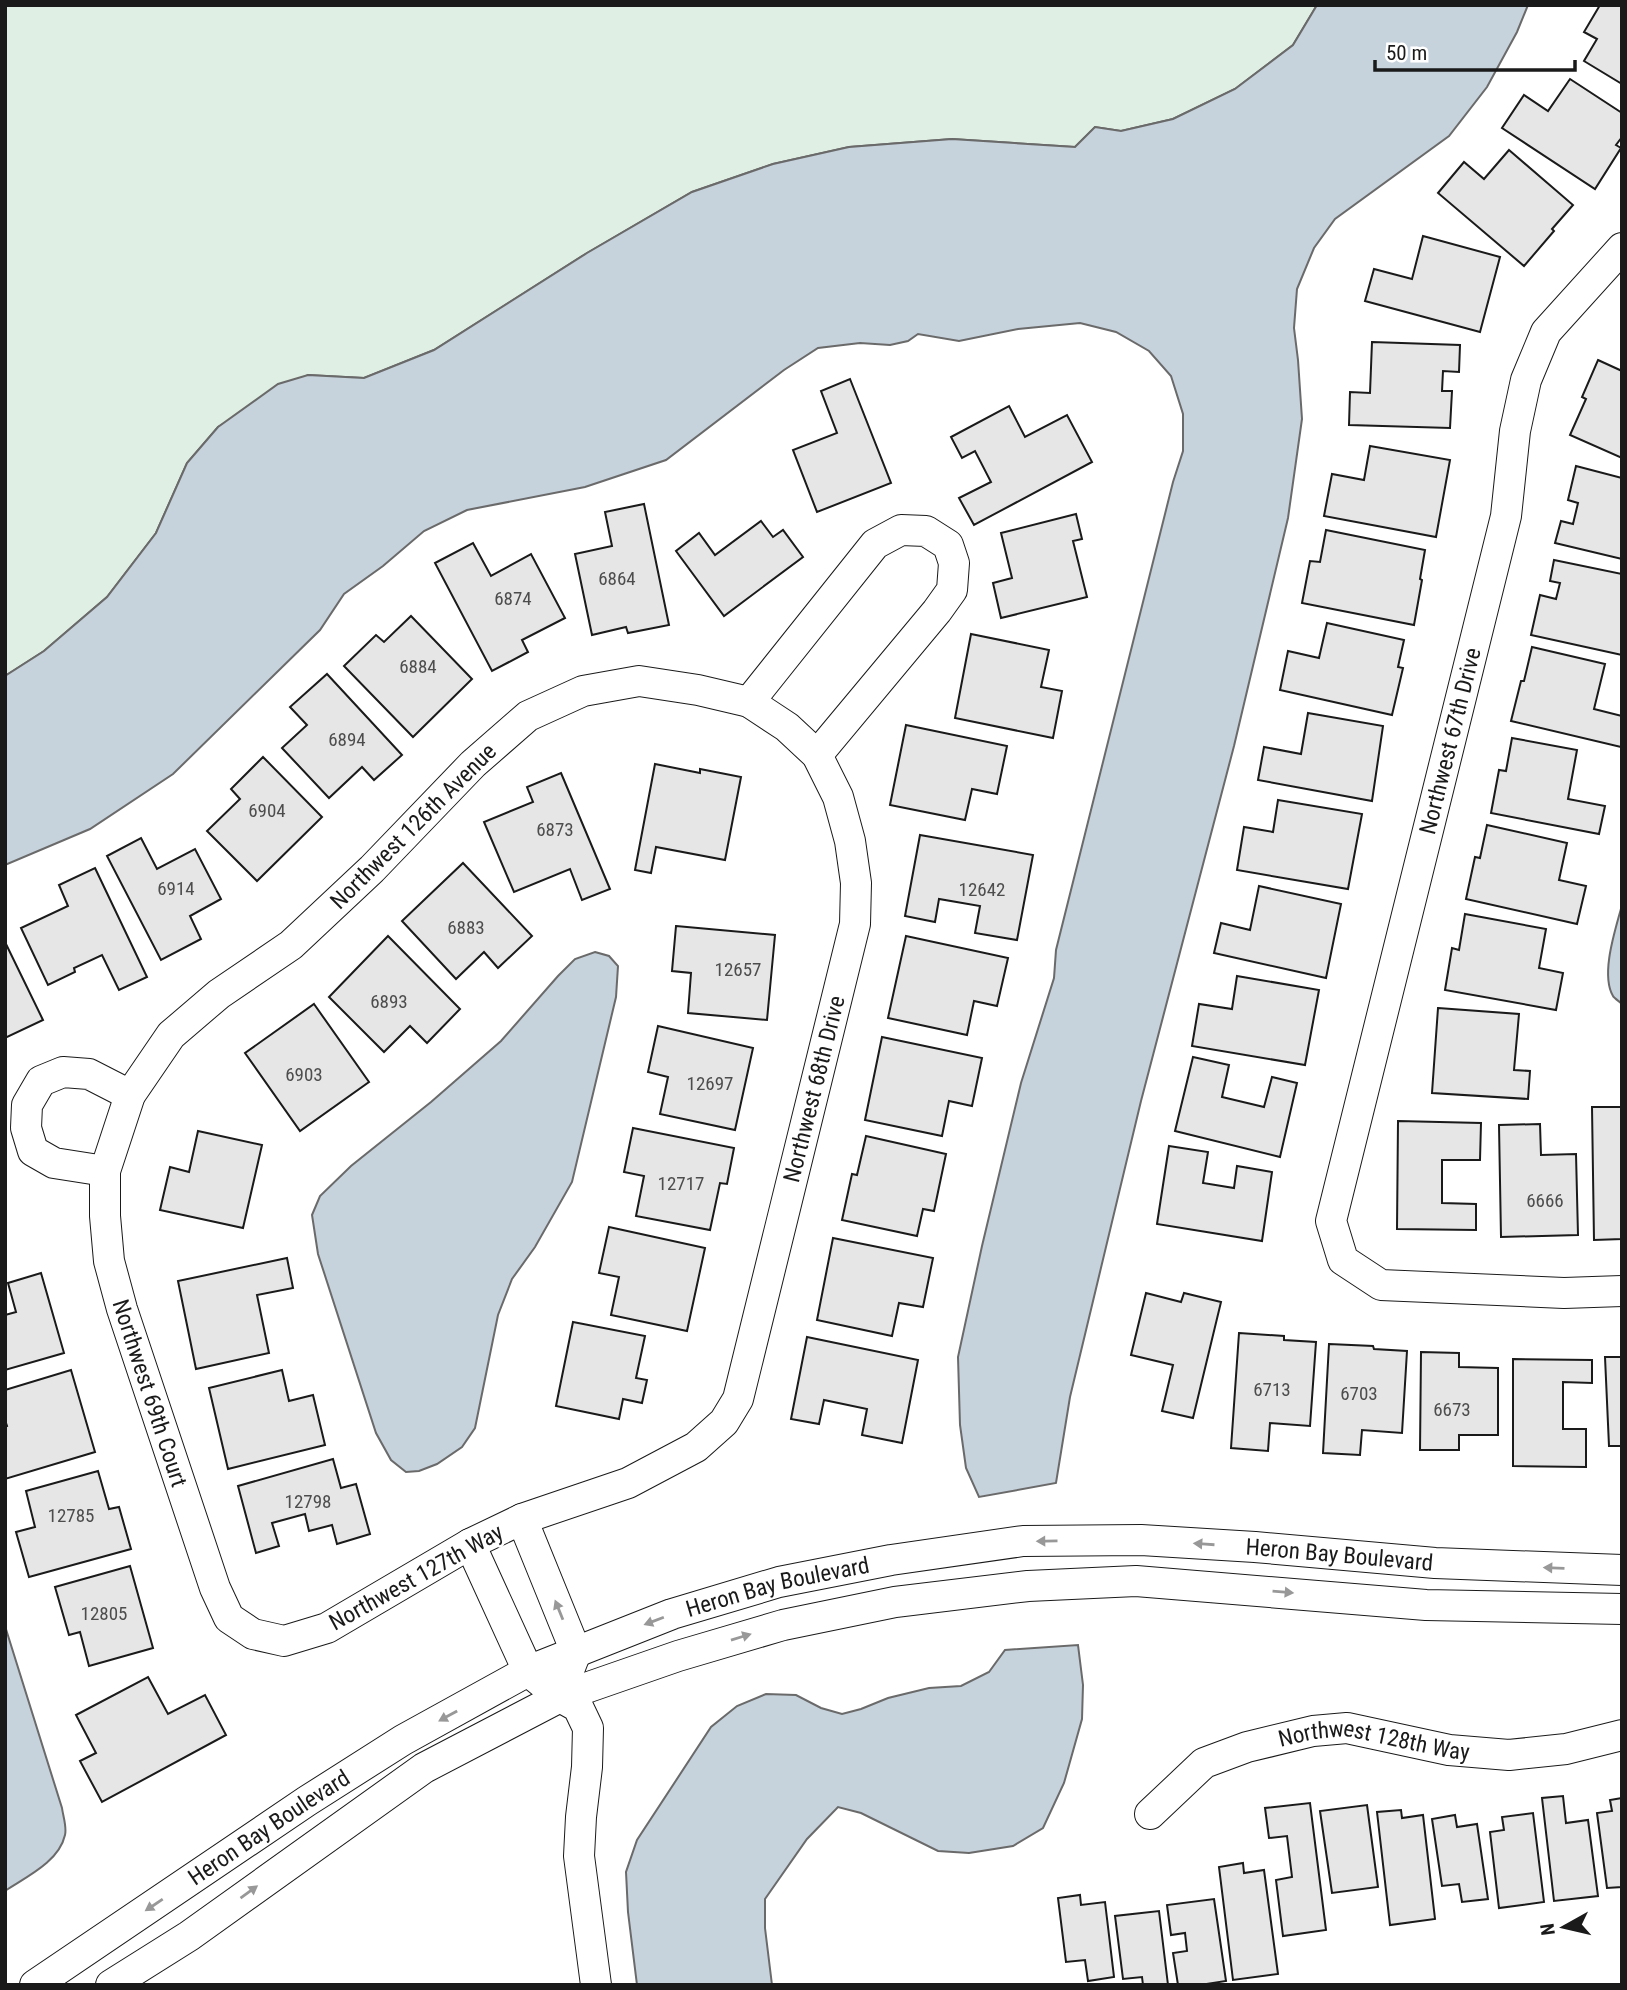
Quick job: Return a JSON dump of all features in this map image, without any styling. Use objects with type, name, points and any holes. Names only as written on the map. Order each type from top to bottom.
[{"type":"street","name":"Northwest 67th Drive","points":[[1622,248],[1546,332],[1526,380],[1515,431],[1506,516],[1331,1221],[1343,1260],[1381,1284],[1564,1293],[1622,1291]]},
{"type":"street","points":[[749,702],[875,544],[901,530],[926,531],[948,545],[954,563],[952,590],[817,755]]},
{"type":"street","name":"Northwest 126th Avenue","points":[[117,1133],[131,1095],[171,1035],[219,994],[291,945],[372,869],[473,764],[528,716],[583,691],[639,681],[698,690],[749,702],[787,727]]},
{"type":"street","name":"Northwest 68th Drive","points":[[724,1422],[738,1399],[855,924],[856,883],[850,841],[838,797],[817,755],[787,727]]},
{"type":"street","points":[[105,1171],[54,1163],[33,1151],[26,1128],[27,1105],[41,1081],[63,1072],[89,1074],[131,1095]]},
{"type":"street","name":"Northwest 69th Court","points":[[117,1133],[105,1171],[105,1216],[109,1261],[122,1309],[215,1588],[229,1618],[253,1634]]},
{"type":"street","name":"Northwest 127th Way","points":[[253,1634],[284,1641],[327,1628],[470,1544],[522,1519],[628,1483],[696,1447],[724,1422]]},
{"type":"street","points":[[522,1519],[576,1652],[559,1697]]},
{"type":"street","name":"Heron Bay Boulevard","points":[[35,1985],[317,1794],[403,1740],[528,1671],[672,1614],[779,1582],[891,1560],[1023,1541],[1141,1540],[1435,1563],[1622,1570]]},
{"type":"street","points":[[470,1544],[528,1671],[559,1697],[578,1707],[588,1728],[579,1856],[596,1985]]},
{"type":"street","name":"Heron Bay Boulevard","points":[[111,1985],[189,1936],[424,1768],[559,1697],[678,1656],[783,1625],[895,1602],[1028,1586],[1136,1581],[1426,1605],[1622,1609]]},
{"type":"street","name":"Northwest 128th Way","points":[[1150,1814],[1204,1763],[1247,1746],[1313,1731],[1347,1728],[1448,1750],[1509,1755],[1566,1749],[1622,1735]]},
{"type":"green space","points":[[5,5],[1317,5],[1293,45],[1235,89],[1173,119],[1121,131],[1095,127],[1075,147],[952,139],[849,147],[773,164],[692,192],[587,253],[434,350],[364,378],[308,375],[218,427],[187,463],[156,533],[107,597],[44,651],[5,676]]},
{"type":"shaded area","points":[[1317,5],[1528,5],[1517,32],[1487,87],[1449,136],[1335,219],[1314,248],[1297,289],[1294,328],[1302,419],[1288,518],[1234,746],[1141,1101],[1070,1397],[1056,1483],[979,1497],[966,1468],[960,1425],[958,1357],[1021,1083],[1054,978],[1056,950],[1183,451],[1183,414],[1171,376],[1149,351],[1116,332],[1080,323],[1018,329],[959,341],[918,334],[908,341],[890,345],[860,343],[818,348],[784,370],[666,460],[585,487],[467,510],[424,531],[383,566],[344,594],[320,630],[173,774],[90,829],[5,865],[5,676],[44,651],[107,597],[156,533],[187,463],[218,427],[278,384],[308,375],[364,378],[434,350],[587,253],[692,192],[773,164],[849,147],[952,139],[1075,147],[1095,127],[1121,131],[1173,119],[1235,89],[1293,45]]},
{"type":"shaded area","points":[[1622,905],[1622,1004],[1613,996],[1608,976],[1610,951]]},
{"type":"shaded area","points":[[595,952],[609,956],[618,966],[616,997],[572,1182],[535,1247],[512,1279],[498,1315],[475,1428],[462,1447],[437,1464],[419,1471],[406,1472],[391,1460],[376,1433],[318,1254],[312,1215],[320,1196],[351,1166],[501,1041],[575,959]]},
{"type":"shaded area","points":[[5,1626],[62,1808],[66,1829],[62,1845],[49,1861],[5,1891]]},
{"type":"shaded area","points":[[1078,1645],[1083,1685],[1082,1719],[1064,1783],[1043,1828],[1013,1846],[969,1853],[938,1851],[861,1813],[838,1807],[807,1839],[765,1899],[765,1928],[772,1985],[637,1985],[626,1872],[637,1840],[711,1727],[737,1706],[766,1694],[796,1695],[821,1708],[842,1714],[888,1698],[929,1688],[961,1686],[989,1672],[1005,1650]]},
{"type":"building","points":[[1600,5],[1622,5],[1622,84],[1584,61],[1597,39],[1584,32]]},
{"type":"building","points":[[1570,79],[1622,113],[1622,137],[1616,145],[1621,148],[1595,189],[1502,128],[1524,95],[1548,111]]},
{"type":"building","points":[[1509,150],[1573,205],[1524,266],[1438,193],[1464,162],[1484,179]]},
{"type":"building","points":[[1423,236],[1500,257],[1480,332],[1365,301],[1374,269],[1412,279]]},
{"type":"building","points":[[1372,342],[1460,345],[1459,372],[1443,371],[1442,391],[1452,391],[1450,428],[1349,425],[1350,392],[1370,393]]},
{"type":"building","points":[[1598,360],[1622,371],[1622,458],[1570,435],[1586,399],[1582,397]]},
{"type":"building","points":[[850,379],[891,483],[817,512],[793,450],[837,433],[821,391]]},
{"type":"building","points":[[1009,406],[1025,437],[1067,415],[1092,462],[974,525],[959,498],[991,482],[975,451],[962,458],[951,437]]},
{"type":"building","points":[[1370,446],[1450,460],[1436,537],[1324,516],[1332,474],[1364,480]]},
{"type":"building","points":[[1576,466],[1622,478],[1622,559],[1555,543],[1561,521],[1573,524],[1578,503],[1568,500]]},
{"type":"building","points":[[644,504],[669,625],[628,633],[626,627],[592,635],[575,554],[612,546],[605,512]]},
{"type":"building","points":[[1076,514],[1082,539],[1073,541],[1087,597],[1001,618],[993,583],[1012,578],[1001,533]]},
{"type":"building","points":[[761,521],[773,537],[783,530],[803,557],[724,616],[676,551],[699,533],[715,555]]},
{"type":"building","points":[[1326,530],[1425,550],[1414,625],[1302,603],[1310,561],[1320,562]]},
{"type":"building","points":[[473,543],[491,576],[531,554],[565,618],[522,640],[528,652],[492,671],[435,563]]},
{"type":"building","points":[[1554,560],[1622,574],[1622,655],[1531,635],[1540,595],[1556,599],[1560,583],[1550,581]]},
{"type":"building","points":[[411,616],[472,679],[413,737],[344,666],[376,635],[384,642]]},
{"type":"building","points":[[1327,623],[1404,640],[1398,667],[1403,668],[1392,715],[1280,690],[1288,651],[1319,658]]},
{"type":"building","points":[[971,634],[1049,650],[1041,687],[1062,691],[1053,738],[955,718]]},
{"type":"building","points":[[1532,647],[1605,664],[1594,709],[1622,716],[1621,747],[1511,721]]},
{"type":"building","points":[[327,674],[402,755],[374,780],[362,767],[329,798],[282,748],[307,725],[290,707]]},
{"type":"building","points":[[1308,713],[1383,726],[1372,801],[1258,780],[1264,747],[1301,754]]},
{"type":"building","points":[[906,725],[1007,746],[997,794],[972,789],[965,820],[890,805]]},
{"type":"building","points":[[1512,738],[1577,750],[1568,799],[1605,806],[1599,834],[1491,813],[1499,770],[1506,771]]},
{"type":"building","points":[[263,757],[322,817],[257,881],[207,831],[240,799],[231,789]]},
{"type":"building","points":[[655,764],[700,773],[700,769],[741,777],[725,860],[656,847],[651,873],[635,870]]},
{"type":"building","points":[[561,773],[610,889],[582,900],[570,869],[514,892],[484,822],[533,802],[527,787]]},
{"type":"building","points":[[1278,800],[1362,814],[1348,889],[1237,870],[1244,827],[1273,832]]},
{"type":"building","points":[[1487,825],[1567,843],[1559,880],[1586,886],[1577,924],[1466,899],[1475,857],[1480,858]]},
{"type":"building","points":[[920,835],[1033,855],[1017,940],[975,933],[980,906],[939,899],[935,922],[905,916]]},
{"type":"building","points":[[141,838],[157,869],[195,849],[221,899],[190,916],[201,939],[161,960],[107,856]]},
{"type":"building","points":[[463,863],[532,936],[498,968],[484,952],[456,979],[402,921]]},
{"type":"building","points":[[95,868],[147,977],[119,990],[102,955],[74,968],[75,972],[48,985],[21,928],[68,906],[59,885]]},
{"type":"building","points":[[1259,886],[1341,904],[1326,978],[1214,953],[1221,923],[1250,930]]},
{"type":"building","points":[[1465,914],[1546,929],[1539,968],[1563,973],[1556,1010],[1445,990],[1452,948],[1459,950]]},
{"type":"building","points":[[676,926],[775,935],[767,1020],[688,1013],[691,973],[672,971]]},
{"type":"building","points":[[388,936],[460,1009],[427,1043],[410,1026],[384,1052],[329,997]]},
{"type":"building","points":[[906,936],[1008,958],[997,1006],[974,1001],[967,1035],[888,1018]]},
{"type":"building","points":[[5,942],[43,1020],[5,1038]]},
{"type":"building","points":[[1237,976],[1319,990],[1305,1065],[1192,1046],[1199,1004],[1232,1009]]},
{"type":"building","points":[[314,1004],[369,1082],[300,1131],[245,1053]]},
{"type":"building","points":[[1438,1008],[1519,1014],[1514,1070],[1530,1071],[1528,1099],[1432,1093]]},
{"type":"building","points":[[658,1026],[753,1048],[735,1130],[660,1114],[668,1077],[648,1072]]},
{"type":"building","points":[[882,1037],[982,1058],[972,1106],[949,1101],[942,1136],[865,1120]]},
{"type":"building","points":[[1193,1057],[1229,1065],[1222,1097],[1264,1107],[1272,1077],[1297,1083],[1280,1157],[1175,1131]]},
{"type":"building","points":[[1592,1107],[1622,1107],[1622,1239],[1594,1240]]},
{"type":"building","points":[[1398,1121],[1481,1123],[1480,1160],[1442,1160],[1442,1203],[1476,1204],[1476,1230],[1397,1229]]},
{"type":"building","points":[[1540,1124],[1541,1155],[1576,1154],[1578,1235],[1501,1237],[1499,1125]]},
{"type":"building","points":[[633,1128],[734,1148],[727,1184],[720,1183],[710,1230],[636,1216],[644,1176],[624,1172]]},
{"type":"building","points":[[198,1131],[262,1145],[243,1228],[160,1210],[170,1167],[189,1172]]},
{"type":"building","points":[[866,1136],[946,1154],[934,1211],[923,1209],[917,1236],[842,1220],[852,1174],[857,1175]]},
{"type":"building","points":[[1169,1146],[1208,1152],[1203,1183],[1234,1188],[1237,1166],[1272,1172],[1262,1241],[1157,1224]]},
{"type":"building","points":[[609,1227],[705,1248],[687,1331],[611,1315],[619,1277],[599,1273]]},
{"type":"building","points":[[833,1238],[933,1258],[923,1307],[899,1303],[892,1336],[817,1320]]},
{"type":"building","points":[[287,1258],[293,1288],[257,1295],[269,1353],[196,1369],[178,1281]]},
{"type":"building","points":[[41,1273],[64,1353],[5,1370],[5,1315],[16,1312],[8,1283]]},
{"type":"building","points":[[1146,1293],[1181,1302],[1184,1293],[1221,1302],[1193,1418],[1162,1411],[1173,1365],[1131,1355]]},
{"type":"building","points":[[573,1322],[645,1336],[636,1378],[647,1380],[642,1403],[623,1399],[619,1419],[556,1406]]},
{"type":"building","points":[[1239,1333],[1284,1336],[1284,1340],[1316,1342],[1310,1426],[1270,1423],[1268,1451],[1231,1448]]},
{"type":"building","points":[[807,1337],[918,1360],[902,1443],[862,1435],[867,1409],[824,1400],[819,1424],[791,1419]]},
{"type":"building","points":[[1329,1344],[1407,1351],[1402,1433],[1362,1430],[1360,1455],[1323,1453]]},
{"type":"building","points":[[1421,1352],[1459,1353],[1459,1367],[1498,1368],[1498,1435],[1459,1435],[1459,1450],[1420,1450]]},
{"type":"building","points":[[1605,1357],[1622,1357],[1622,1446],[1609,1446]]},
{"type":"building","points":[[1513,1359],[1592,1360],[1592,1383],[1563,1382],[1563,1429],[1586,1429],[1586,1467],[1513,1466]]},
{"type":"building","points":[[71,1370],[95,1452],[5,1479],[5,1390]]},
{"type":"building","points":[[282,1370],[289,1401],[313,1395],[325,1445],[228,1469],[209,1388]]},
{"type":"building","points":[[333,1459],[341,1488],[356,1484],[370,1534],[337,1544],[332,1525],[309,1531],[305,1514],[272,1523],[279,1546],[256,1553],[238,1486]]},
{"type":"building","points":[[98,1471],[109,1509],[119,1507],[131,1549],[29,1577],[16,1532],[35,1527],[26,1491]]},
{"type":"building","points":[[130,1566],[153,1648],[89,1666],[80,1632],[69,1635],[55,1587]]},
{"type":"building","points":[[148,1677],[168,1714],[205,1695],[226,1735],[102,1802],[80,1761],[96,1753],[76,1715]]},
{"type":"building","points":[[1563,1796],[1566,1823],[1588,1820],[1598,1896],[1554,1901],[1542,1798]]},
{"type":"building","points":[[1622,1798],[1622,1887],[1607,1888],[1597,1813],[1612,1811],[1610,1800]]},
{"type":"building","points":[[1310,1803],[1326,1930],[1283,1936],[1276,1880],[1292,1877],[1287,1836],[1269,1838],[1265,1808]]},
{"type":"building","points":[[1367,1805],[1378,1887],[1332,1893],[1320,1811]]},
{"type":"building","points":[[1401,1810],[1402,1818],[1423,1815],[1435,1919],[1390,1925],[1377,1812]]},
{"type":"building","points":[[1533,1813],[1544,1902],[1499,1908],[1490,1832],[1504,1830],[1502,1817]]},
{"type":"building","points":[[1455,1815],[1457,1827],[1477,1824],[1488,1899],[1462,1902],[1459,1884],[1442,1886],[1432,1819]]},
{"type":"building","points":[[1243,1863],[1244,1873],[1264,1870],[1278,1974],[1233,1980],[1219,1867]]},
{"type":"building","points":[[1080,1895],[1081,1905],[1105,1902],[1114,1977],[1088,1981],[1085,1960],[1066,1962],[1058,1898]]},
{"type":"building","points":[[1214,1899],[1226,1981],[1178,1985],[1173,1953],[1187,1951],[1185,1933],[1171,1935],[1167,1905]]},
{"type":"building","points":[[1159,1911],[1168,1985],[1143,1985],[1142,1977],[1123,1979],[1115,1916]]}]
